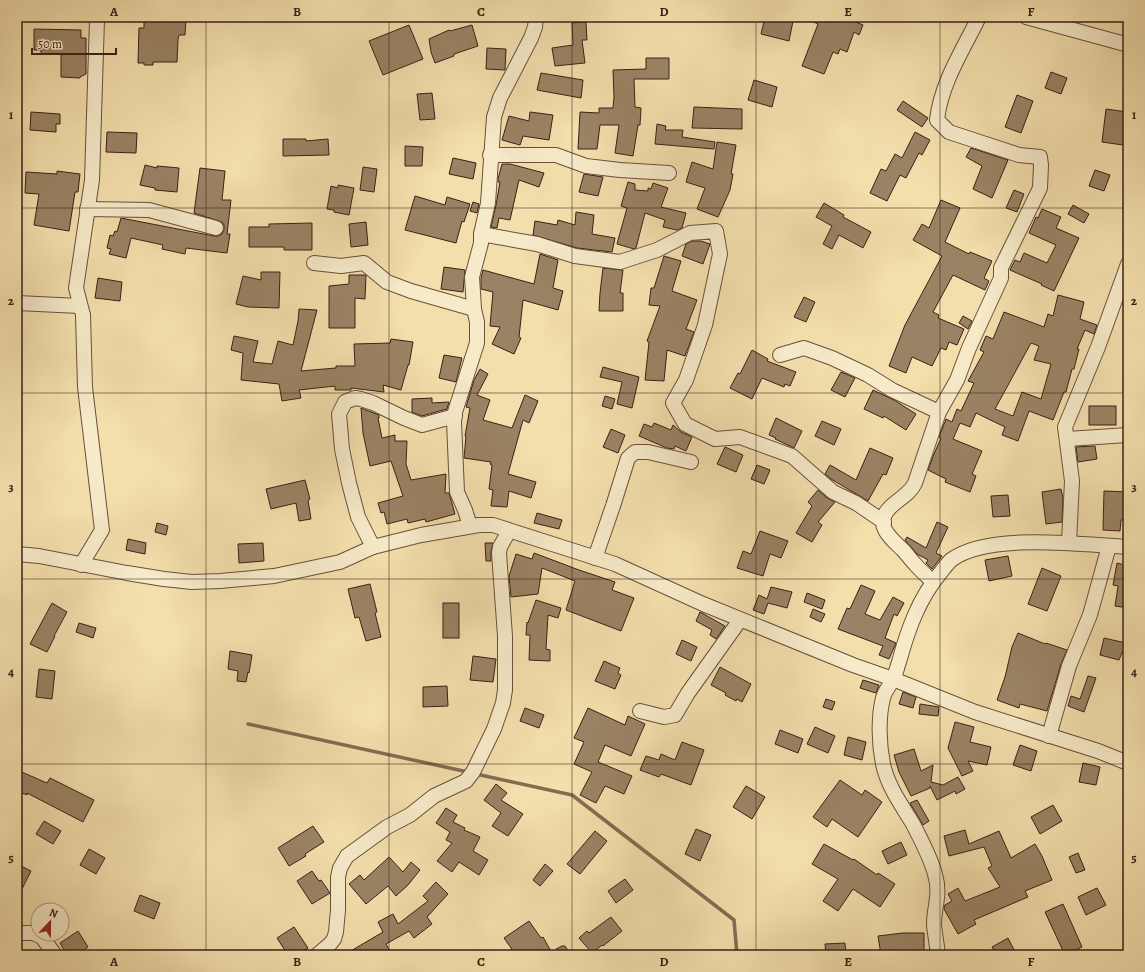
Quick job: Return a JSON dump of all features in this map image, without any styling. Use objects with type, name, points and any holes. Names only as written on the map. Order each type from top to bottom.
[{"type":"street","points":[[82,565],[102,530],[84,387],[83,315],[76,288],[92,180],[96,75],[96,17]]},
{"type":"street","points":[[470,526],[457,492],[455,416],[477,343],[477,322],[474,309],[472,277],[480,243],[480,234],[488,203],[490,155],[495,110],[531,38],[535,27],[536,17]]},
{"type":"street","points":[[933,582],[915,564],[904,550],[890,538],[886,531],[884,516],[887,511],[913,488],[939,412],[957,380],[969,348],[1001,278],[1000,268],[1007,257],[1040,188],[1040,157],[1019,155],[949,132],[937,120],[938,107],[945,85],[979,17]]},
{"type":"street","points":[[1026,17],[1105,40],[1128,44]]},
{"type":"street","points":[[490,155],[556,155],[586,166],[670,173]]},
{"type":"street","points":[[87,210],[149,210],[216,228]]},
{"type":"street","points":[[480,234],[537,244],[575,256],[620,262],[657,250],[690,233],[716,231],[720,254],[705,325],[686,380],[673,403],[685,424],[715,439],[740,436],[792,456],[833,492],[856,503],[884,522]]},
{"type":"street","points":[[314,263],[341,266],[364,263],[387,282],[411,291],[474,309]]},
{"type":"street","points":[[1069,543],[1072,481],[1065,427],[1098,347],[1128,264]]},
{"type":"street","points":[[17,303],[80,306]]},
{"type":"street","points":[[780,355],[804,348],[832,358],[868,375],[892,390],[939,412]]},
{"type":"street","points":[[373,547],[358,517],[342,449],[339,414],[345,402],[355,398],[361,399],[422,425],[455,416]]},
{"type":"street","points":[[1066,440],[1128,435]]},
{"type":"street","points":[[595,558],[628,458],[635,452],[648,452],[691,462]]},
{"type":"street","points":[[17,554],[39,556],[164,579],[192,582],[220,581],[274,576],[340,562],[373,547],[421,535],[470,526],[493,525],[615,564],[740,620],[853,665],[976,712],[1098,751],[1128,763]]},
{"type":"street","points":[[316,955],[334,939],[338,910],[338,877],[340,868],[347,856],[387,827],[410,815],[434,796],[466,781],[473,772],[494,729],[506,690],[505,636],[499,553],[500,547],[509,531],[508,530]]},
{"type":"street","points":[[938,955],[934,925],[938,896],[938,886],[935,873],[920,838],[887,779],[883,763],[880,733],[880,714],[883,697],[887,687],[893,679],[904,643],[924,594],[951,560],[981,547],[1008,544],[1069,543],[1128,547]]},
{"type":"street","points":[[1049,736],[1069,666],[1090,615],[1110,546]]},
{"type":"street","points":[[640,711],[664,717],[675,715],[688,693],[740,620]]},
{"type":"street","points":[[17,933],[33,933],[42,937],[55,955]]},
{"type":"building","points":[[164,17],[186,17],[185,35],[179,35],[178,39],[177,62],[153,62],[153,65],[138,63],[139,28],[144,28],[144,20],[164,20]]},
{"type":"building","points":[[765,17],[775,17],[793,21],[789,41],[761,34]]},
{"type":"building","points":[[802,17],[844,17],[863,25],[859,35],[854,32],[847,52],[840,49],[838,54],[833,52],[824,74],[802,66],[818,24]]},
{"type":"building","points":[[586,22],[587,40],[582,40],[585,63],[555,66],[552,48],[573,45],[572,23]]},
{"type":"building","points":[[409,25],[423,59],[383,75],[369,41]]},
{"type":"building","points":[[472,25],[478,46],[454,54],[454,56],[435,63],[431,52],[429,39],[449,30]]},
{"type":"building","points":[[34,29],[81,30],[81,38],[86,38],[86,74],[80,78],[61,77],[61,54],[41,54],[41,50],[34,50]]},
{"type":"building","points":[[487,48],[506,49],[505,70],[486,69]]},
{"type":"building","points":[[646,58],[669,58],[669,79],[634,79],[635,107],[641,108],[640,125],[638,125],[633,156],[615,153],[619,125],[600,125],[597,149],[578,149],[580,112],[599,113],[599,108],[613,108],[613,70],[646,69]]},
{"type":"building","points":[[1051,72],[1067,78],[1061,94],[1045,88]]},
{"type":"building","points":[[541,73],[583,80],[581,98],[537,90]]},
{"type":"building","points":[[754,80],[777,87],[772,107],[748,100]]},
{"type":"building","points":[[432,93],[435,119],[420,120],[417,94]]},
{"type":"building","points":[[1017,95],[1033,101],[1021,133],[1005,127]]},
{"type":"building","points":[[903,101],[928,118],[922,127],[897,110]]},
{"type":"building","points":[[694,107],[742,109],[742,129],[692,128]]},
{"type":"building","points":[[1106,109],[1127,112],[1123,145],[1102,142]]},
{"type":"building","points":[[31,112],[60,114],[60,124],[56,124],[56,132],[30,130]]},
{"type":"building","points":[[530,112],[553,115],[549,140],[523,136],[520,145],[502,140],[509,116],[529,121]]},
{"type":"building","points":[[657,124],[666,126],[665,130],[683,130],[682,137],[715,142],[714,149],[655,144]]},
{"type":"building","points":[[107,132],[137,133],[136,153],[106,152]]},
{"type":"building","points":[[915,132],[930,140],[922,155],[919,153],[906,178],[900,175],[887,201],[870,193],[881,169],[886,171],[895,154],[902,158]]},
{"type":"building","points":[[283,139],[306,139],[306,141],[328,139],[329,155],[283,156]]},
{"type":"building","points":[[717,142],[736,145],[730,190],[718,217],[697,209],[705,188],[686,182],[692,162],[713,169]]},
{"type":"building","points":[[405,146],[423,147],[422,166],[405,166]]},
{"type":"building","points":[[971,148],[1008,160],[992,198],[973,189],[982,166],[966,157]]},
{"type":"building","points":[[453,158],[476,163],[473,179],[449,174]]},
{"type":"building","points":[[502,164],[510,164],[544,173],[539,187],[519,180],[510,220],[499,218],[497,228],[491,227],[500,182],[498,182],[498,179]]},
{"type":"building","points":[[145,165],[157,168],[157,166],[179,168],[177,192],[155,190],[155,188],[140,185]]},
{"type":"building","points":[[363,167],[377,169],[374,192],[360,190]]},
{"type":"building","points":[[200,168],[225,171],[222,200],[231,200],[227,234],[230,234],[227,253],[186,248],[185,254],[162,249],[163,245],[131,238],[126,258],[109,254],[111,249],[107,248],[110,235],[113,236],[115,231],[117,232],[121,218],[214,236],[222,234],[224,225],[222,222],[194,213]]},
{"type":"building","points":[[1095,170],[1110,175],[1104,191],[1089,186]]},
{"type":"building","points":[[57,171],[80,174],[78,192],[75,192],[69,231],[34,225],[39,194],[25,193],[26,172],[57,174]]},
{"type":"building","points":[[584,174],[603,177],[598,196],[579,192]]},
{"type":"building","points":[[628,182],[635,184],[635,190],[648,191],[648,188],[651,189],[653,183],[668,188],[661,207],[686,213],[682,228],[677,230],[663,227],[665,220],[645,213],[636,248],[634,249],[617,244],[627,208],[621,206]]},
{"type":"building","points":[[338,185],[354,188],[349,215],[327,209],[331,186],[338,188]]},
{"type":"building","points":[[1014,190],[1024,194],[1017,212],[1006,208]]},
{"type":"building","points":[[415,196],[445,205],[447,197],[470,204],[464,222],[462,221],[456,243],[405,230]]},
{"type":"building","points":[[941,200],[960,208],[945,242],[969,254],[970,252],[992,261],[984,278],[989,281],[985,290],[953,275],[933,312],[939,315],[938,318],[964,329],[957,345],[949,342],[946,350],[941,348],[932,366],[912,357],[906,373],[889,366],[905,325],[942,256],[913,240],[922,224],[929,228]]},
{"type":"building","points":[[473,202],[479,204],[477,213],[470,211]]},
{"type":"building","points":[[824,203],[844,215],[843,217],[871,232],[863,248],[839,235],[832,249],[823,244],[832,226],[816,217]]},
{"type":"building","points":[[1073,205],[1089,214],[1084,223],[1068,214]]},
{"type":"building","points":[[1042,209],[1061,217],[1056,228],[1079,238],[1054,291],[1010,270],[1015,260],[1020,262],[1024,253],[1047,263],[1056,245],[1029,233],[1036,217],[1038,218]]},
{"type":"building","points":[[576,212],[594,215],[592,234],[615,238],[612,252],[577,248],[533,235],[535,221],[557,225],[558,220],[575,225]]},
{"type":"building","points":[[366,222],[368,245],[351,247],[349,224]]},
{"type":"building","points":[[312,223],[312,250],[284,250],[284,247],[249,247],[249,227],[269,227],[269,224]]},
{"type":"building","points":[[692,241],[701,241],[710,244],[703,264],[682,256],[686,244]]},
{"type":"building","points":[[540,254],[558,260],[553,288],[563,291],[558,310],[523,300],[519,337],[521,338],[514,354],[492,344],[500,327],[490,326],[493,292],[481,289],[483,270],[534,284]]},
{"type":"building","points":[[664,256],[681,261],[672,291],[697,300],[686,329],[694,332],[685,356],[667,350],[664,381],[645,380],[649,342],[647,341],[660,306],[649,305],[651,288],[654,288]]},
{"type":"building","points":[[444,267],[465,270],[463,292],[441,289]]},
{"type":"building","points":[[603,268],[623,270],[620,293],[623,293],[623,311],[599,311]]},
{"type":"building","points":[[261,272],[280,272],[279,308],[248,307],[236,304],[243,276],[261,280]]},
{"type":"building","points":[[349,275],[366,275],[365,299],[355,298],[355,328],[329,328],[329,286],[349,284]]},
{"type":"building","points":[[98,278],[122,282],[120,301],[95,298]]},
{"type":"building","points":[[1058,295],[1084,302],[1080,319],[1097,325],[1094,334],[1085,330],[1077,349],[1079,349],[1074,369],[1072,369],[1066,392],[1064,392],[1053,420],[1029,411],[1018,441],[1002,435],[1005,427],[976,413],[970,427],[960,423],[953,439],[982,451],[972,474],[976,476],[970,492],[945,482],[946,479],[928,470],[941,438],[939,437],[946,419],[952,422],[957,409],[961,411],[974,383],[968,381],[984,352],[980,350],[986,336],[993,339],[1004,312],[1044,327],[1048,314],[1053,316]],"holes":[[[1031,343],[1039,346],[1034,360],[1051,364],[1041,399],[1022,392],[1013,416],[995,409]]]},
{"type":"building","points":[[804,297],[815,302],[806,322],[794,317]]},
{"type":"building","points":[[299,309],[317,310],[301,371],[336,368],[336,366],[355,366],[354,344],[390,343],[391,339],[413,342],[409,365],[401,390],[383,385],[384,392],[351,388],[351,390],[335,390],[335,386],[299,390],[301,398],[282,401],[279,384],[241,380],[243,353],[231,350],[234,336],[258,341],[253,362],[272,364],[278,341],[293,345]]},
{"type":"building","points":[[963,316],[972,321],[968,329],[959,323]]},
{"type":"building","points":[[752,350],[768,359],[767,361],[796,372],[790,386],[785,384],[784,387],[762,378],[752,399],[730,388],[738,373],[740,374]]},
{"type":"building","points":[[444,355],[462,358],[456,382],[439,378]]},
{"type":"building","points":[[603,367],[639,377],[632,408],[617,404],[622,382],[600,377]]},
{"type":"building","points":[[480,369],[488,374],[477,395],[490,400],[483,420],[512,428],[525,395],[538,401],[529,423],[523,420],[508,474],[536,482],[531,498],[509,491],[507,507],[491,506],[493,490],[489,489],[492,465],[490,464],[491,462],[464,458],[465,436],[470,408],[466,407],[474,380]]},
{"type":"building","points":[[841,372],[855,378],[845,397],[831,390]]},
{"type":"building","points":[[873,390],[894,400],[916,414],[906,430],[884,416],[883,418],[864,409]]},
{"type":"building","points":[[605,396],[615,399],[612,409],[602,406]]},
{"type":"building","points":[[432,398],[432,403],[449,402],[447,409],[422,416],[412,412],[412,399]]},
{"type":"building","points":[[1089,406],[1116,406],[1116,425],[1089,425]]},
{"type":"building","points":[[361,408],[379,415],[378,418],[382,438],[395,435],[395,441],[407,441],[406,464],[411,480],[446,474],[445,493],[449,493],[455,514],[426,522],[425,519],[408,523],[407,519],[387,524],[384,512],[381,513],[378,503],[403,496],[391,461],[370,466],[363,433]]},
{"type":"building","points":[[776,418],[802,431],[794,448],[769,435]]},
{"type":"building","points":[[822,421],[841,429],[834,445],[815,436]]},
{"type":"building","points":[[654,423],[671,430],[673,425],[681,432],[692,437],[686,451],[675,446],[674,449],[667,448],[639,436],[644,424],[652,427]]},
{"type":"building","points":[[611,429],[625,435],[618,453],[603,447]]},
{"type":"building","points":[[1095,446],[1097,459],[1078,462],[1076,447]]},
{"type":"building","points":[[725,447],[743,455],[736,472],[717,464]]},
{"type":"building","points":[[870,448],[893,458],[886,475],[883,474],[868,501],[825,474],[830,465],[856,480]]},
{"type":"building","points":[[757,465],[770,470],[764,484],[751,479]]},
{"type":"building","points":[[305,480],[310,499],[308,500],[311,519],[299,521],[296,503],[271,509],[266,489]]},
{"type":"building","points":[[1061,489],[1063,498],[1062,522],[1046,524],[1042,492]]},
{"type":"building","points":[[818,490],[827,498],[835,502],[818,522],[822,525],[812,542],[796,533],[812,506],[808,502]]},
{"type":"building","points":[[1104,491],[1128,492],[1128,519],[1121,520],[1120,531],[1103,530]]},
{"type":"building","points":[[1008,495],[1010,516],[993,517],[991,496]]},
{"type":"building","points":[[537,513],[562,520],[559,529],[534,523]]},
{"type":"building","points":[[937,522],[948,527],[936,553],[942,556],[932,569],[926,563],[928,560],[917,554],[905,540],[907,537],[926,548]]},
{"type":"building","points":[[157,523],[168,526],[166,535],[155,532]]},
{"type":"building","points":[[760,531],[788,541],[781,558],[770,554],[763,576],[737,568],[743,551],[751,554]]},
{"type":"building","points":[[128,539],[146,543],[145,554],[126,550]]},
{"type":"building","points":[[263,543],[264,561],[239,563],[238,544]]},
{"type":"building","points":[[485,543],[493,543],[491,561],[486,561]]},
{"type":"building","points":[[534,553],[615,582],[612,590],[634,598],[621,631],[566,610],[575,581],[542,568],[538,594],[511,597],[509,576],[516,554],[532,559]]},
{"type":"building","points":[[1008,556],[1012,576],[989,581],[985,560]]},
{"type":"building","points":[[1117,563],[1128,566],[1128,608],[1115,606],[1118,586],[1113,585]]},
{"type":"building","points":[[1042,568],[1061,576],[1047,611],[1028,604]]},
{"type":"building","points":[[370,584],[381,637],[366,641],[359,617],[355,618],[348,589]]},
{"type":"building","points":[[861,585],[875,591],[865,614],[880,620],[893,597],[904,603],[897,616],[894,614],[885,638],[896,643],[889,659],[879,655],[883,646],[838,629],[847,608],[850,609]]},
{"type":"building","points":[[771,587],[792,592],[787,608],[768,603],[764,614],[753,610],[759,595],[767,599]]},
{"type":"building","points":[[807,593],[825,600],[822,609],[804,602]]},
{"type":"building","points":[[536,600],[561,608],[558,618],[548,615],[546,649],[550,650],[550,661],[529,660],[530,635],[526,635],[527,622],[528,623]]},
{"type":"building","points":[[52,603],[67,612],[47,652],[30,644]]},
{"type":"building","points":[[443,603],[459,603],[459,638],[443,638]]},
{"type":"building","points":[[813,609],[825,614],[821,622],[810,617]]},
{"type":"building","points":[[700,612],[725,626],[716,639],[710,635],[712,630],[696,621]]},
{"type":"building","points":[[79,623],[96,628],[93,638],[76,632]]},
{"type":"building","points":[[1018,633],[1045,644],[1046,643],[1067,650],[1061,664],[1047,711],[1020,704],[1019,708],[997,700],[1005,677],[1012,647]]},
{"type":"building","points":[[1104,638],[1126,643],[1119,660],[1100,655]]},
{"type":"building","points":[[682,640],[697,647],[691,661],[676,654]]},
{"type":"building","points":[[230,651],[252,655],[246,682],[237,681],[238,671],[228,669]]},
{"type":"building","points":[[473,656],[496,659],[493,682],[470,680]]},
{"type":"building","points":[[604,661],[620,668],[618,673],[621,675],[615,689],[595,681]]},
{"type":"building","points":[[720,667],[751,684],[742,702],[737,699],[736,701],[725,695],[726,693],[711,685]]},
{"type":"building","points":[[39,669],[55,671],[52,699],[36,697]]},
{"type":"building","points":[[1088,676],[1096,678],[1084,712],[1068,706],[1071,696],[1080,699]]},
{"type":"building","points":[[863,680],[879,685],[876,693],[860,688]]},
{"type":"building","points":[[447,686],[448,706],[423,707],[423,687]]},
{"type":"building","points":[[903,692],[916,697],[913,708],[899,704]]},
{"type":"building","points":[[826,699],[835,702],[832,710],[823,707]]},
{"type":"building","points":[[920,704],[939,707],[938,716],[919,714]]},
{"type":"building","points":[[525,708],[544,715],[539,728],[520,721]]},
{"type":"building","points":[[588,708],[625,725],[628,716],[645,724],[631,756],[605,745],[598,762],[632,776],[624,794],[605,786],[596,803],[580,795],[592,772],[574,764],[584,742],[574,738]]},
{"type":"building","points":[[955,722],[974,727],[970,742],[991,747],[987,765],[968,761],[973,771],[962,776],[948,748]]},
{"type":"building","points":[[815,727],[835,736],[828,753],[807,744]]},
{"type":"building","points":[[780,730],[803,739],[798,753],[775,744]]},
{"type":"building","points":[[848,737],[866,742],[862,760],[844,755]]},
{"type":"building","points":[[682,742],[704,750],[691,785],[661,774],[659,777],[640,770],[646,756],[659,760],[661,754],[675,760]]},
{"type":"building","points":[[1020,745],[1037,751],[1031,771],[1013,765]]},
{"type":"building","points":[[914,749],[921,771],[933,765],[931,782],[943,785],[958,777],[965,789],[956,794],[955,791],[937,800],[930,786],[930,788],[911,796],[899,772],[894,755]]},
{"type":"building","points":[[1083,763],[1100,767],[1096,785],[1079,782]]},
{"type":"building","points":[[17,770],[47,783],[50,778],[94,800],[83,822],[27,793],[27,795],[17,791]]},
{"type":"building","points":[[840,780],[862,795],[865,790],[882,802],[858,837],[832,819],[827,827],[813,817]]},
{"type":"building","points":[[496,784],[507,793],[501,800],[523,814],[508,836],[492,826],[501,813],[484,800]]},
{"type":"building","points":[[746,786],[765,797],[752,819],[733,807]]},
{"type":"building","points":[[917,800],[929,821],[923,825],[910,803]]},
{"type":"building","points":[[1053,805],[1062,821],[1040,834],[1031,817]]},
{"type":"building","points":[[446,808],[457,815],[453,822],[465,828],[464,830],[480,837],[473,851],[488,860],[479,875],[459,862],[452,872],[437,861],[452,843],[446,840],[450,832],[436,823]]},
{"type":"building","points":[[44,821],[61,831],[53,844],[36,834]]},
{"type":"building","points":[[313,826],[324,842],[305,854],[306,856],[289,866],[278,848]]},
{"type":"building","points":[[696,829],[711,835],[700,861],[685,854]]},
{"type":"building","points":[[965,830],[969,844],[999,831],[1011,858],[1035,844],[1042,856],[1052,880],[1025,891],[1028,897],[974,920],[976,924],[958,934],[944,909],[945,905],[952,901],[948,894],[958,888],[965,901],[1000,887],[988,868],[992,866],[984,847],[949,856],[944,836]]},
{"type":"building","points":[[595,831],[607,841],[580,874],[567,864]]},
{"type":"building","points":[[901,842],[907,855],[888,864],[882,851]]},
{"type":"building","points":[[824,844],[853,860],[854,859],[877,875],[878,873],[895,884],[880,907],[853,889],[838,911],[823,901],[838,879],[812,864]]},
{"type":"building","points":[[89,849],[105,858],[96,874],[80,865]]},
{"type":"building","points":[[1078,853],[1085,870],[1076,873],[1069,857]]},
{"type":"building","points":[[389,857],[403,872],[411,862],[420,870],[408,885],[396,896],[388,886],[366,904],[349,884],[360,875],[364,880]]},
{"type":"building","points":[[17,864],[31,871],[17,899]]},
{"type":"building","points":[[545,864],[553,871],[540,886],[533,880]]},
{"type":"building","points":[[312,871],[319,881],[321,880],[330,893],[312,904],[297,881]]},
{"type":"building","points":[[625,879],[633,890],[616,903],[608,891]]},
{"type":"building","points":[[436,882],[448,894],[427,917],[432,924],[414,938],[409,931],[386,944],[392,955],[344,955],[383,932],[378,922],[393,914],[398,924],[428,901],[423,896]]},
{"type":"building","points":[[1097,888],[1106,905],[1086,915],[1078,897]]},
{"type":"building","points":[[140,895],[160,903],[154,919],[134,911]]},
{"type":"building","points":[[1063,904],[1082,947],[1065,955],[1045,912]]},
{"type":"building","points":[[611,917],[622,931],[592,953],[579,938],[587,931],[589,933]]},
{"type":"building","points":[[529,921],[541,938],[543,937],[553,955],[516,955],[504,938]]},
{"type":"building","points":[[294,927],[308,948],[296,955],[288,955],[277,938]]},
{"type":"building","points":[[78,931],[88,947],[76,955],[67,955],[60,943],[70,942],[70,936]]},
{"type":"building","points":[[903,933],[924,933],[924,953],[881,955],[878,936]]},
{"type":"building","points":[[1008,938],[1015,952],[1009,955],[996,955],[992,947]]},
{"type":"building","points":[[845,943],[846,955],[826,955],[825,944]]},
{"type":"building","points":[[565,946],[571,955],[559,955],[556,949]]},
{"type":"waterway","points":[[248,724],[468,772]]},
{"type":"waterway","points":[[476,774],[572,795],[734,920],[737,955]]}]
